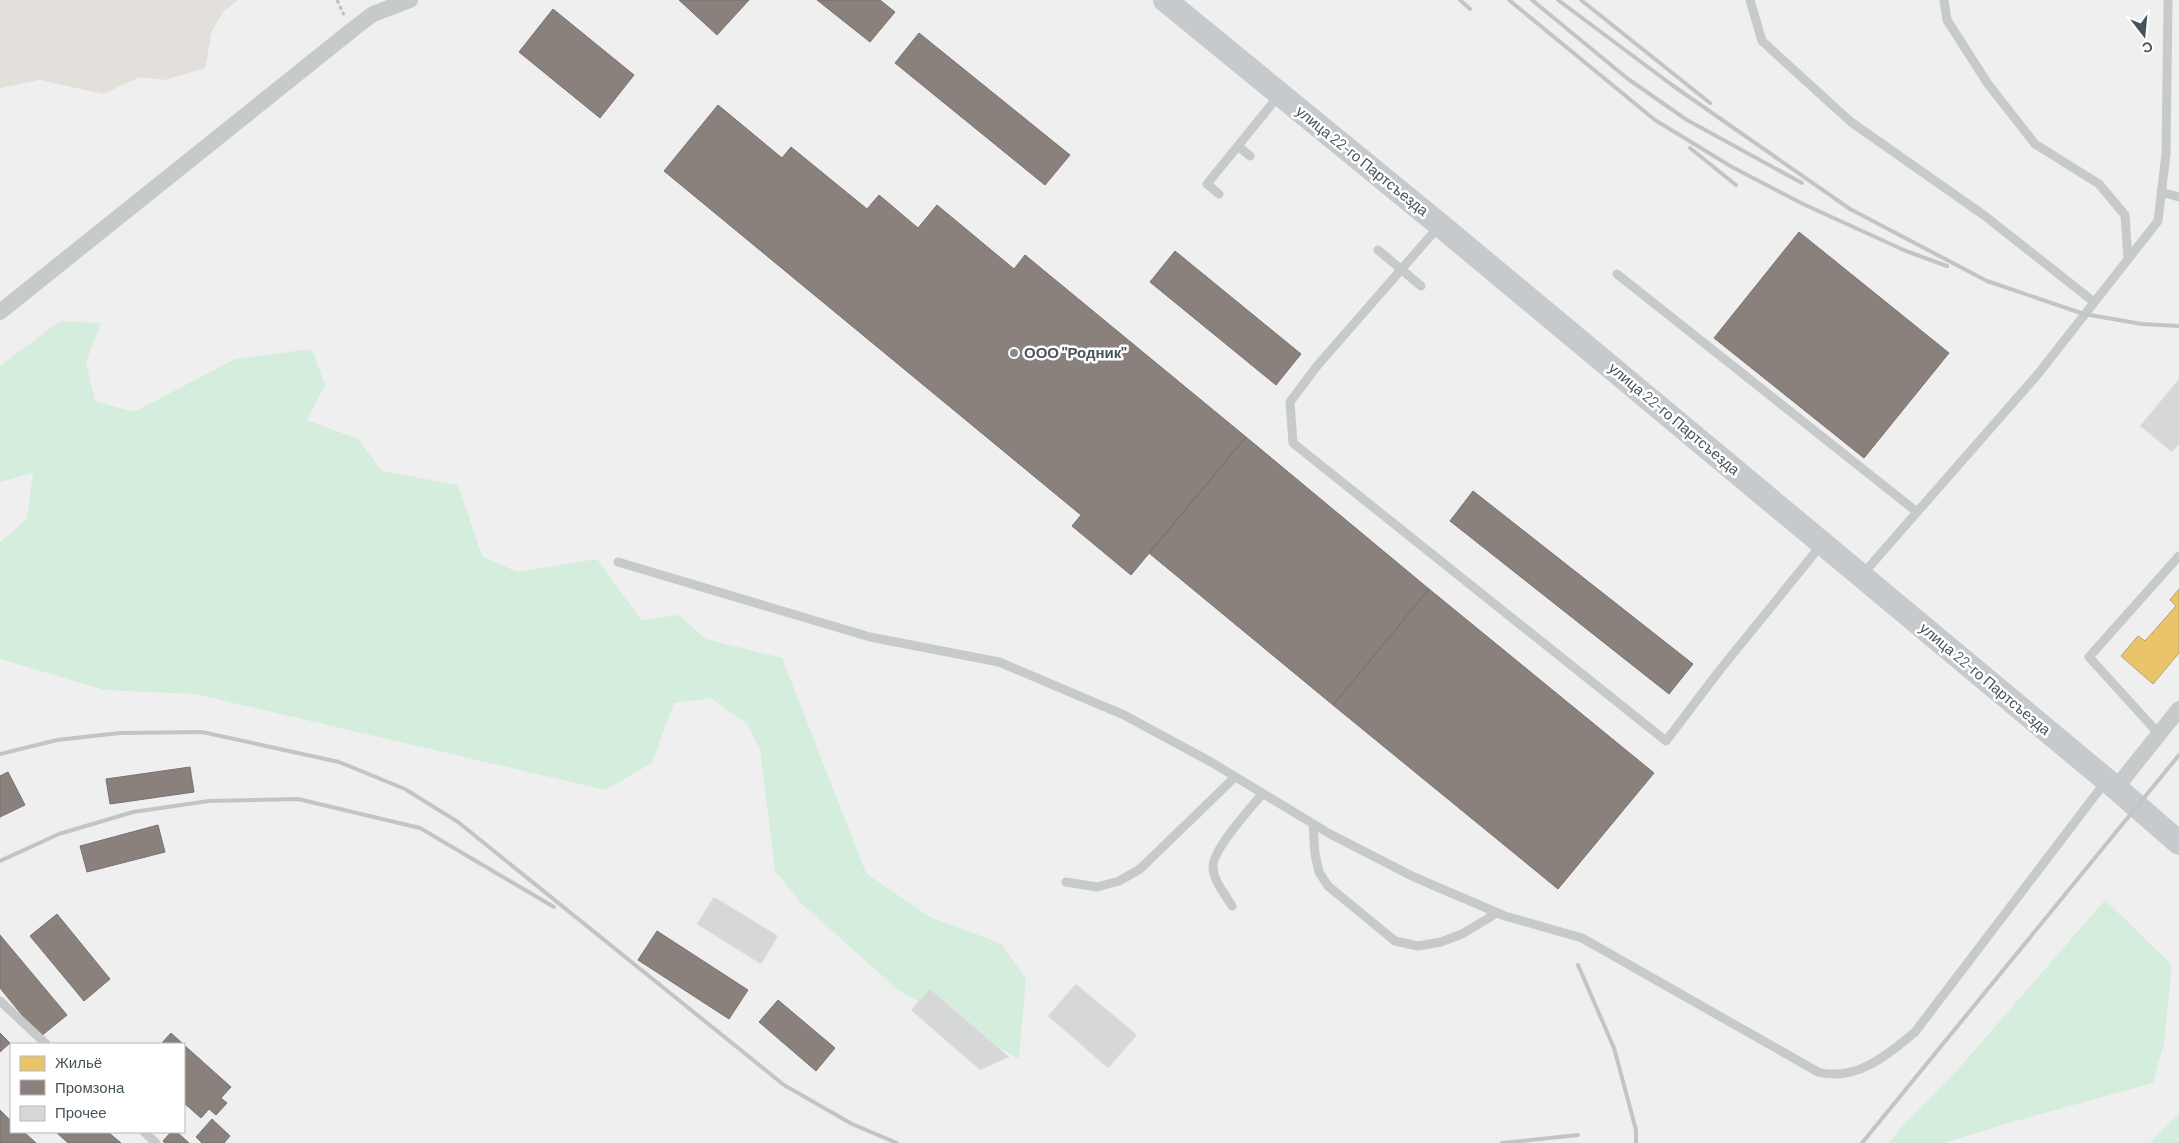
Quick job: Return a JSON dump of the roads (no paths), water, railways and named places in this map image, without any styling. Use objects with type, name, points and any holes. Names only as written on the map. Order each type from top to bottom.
[{"type":"street","points":[[0,312],[373,14],[410,0]]},
{"type":"street","name":"улица 22-го Партсъезда","points":[[1165,0],[1862,575],[2179,843]]},
{"type":"street","points":[[2111,784],[2179,709]]},
{"type":"lane","points":[[1750,0],[1762,41],[1851,122],[1985,216],[2094,302]]},
{"type":"lane","points":[[1944,0],[1947,20],[1962,44],[1988,84],[2035,144],[2098,184],[2125,215],[2128,259]]},
{"type":"lane","points":[[1862,575],[2038,374],[2158,221],[2166,154],[2168,0]]},
{"type":"lane","points":[[1218,194],[1207,184],[1280,94]]},
{"type":"lane","points":[[1238,146],[1250,156]]},
{"type":"lane","points":[[2161,192],[2179,196]]},
{"type":"lane","points":[[1440,225],[1317,366],[1290,402],[1293,443],[1666,741],[1719,670],[1823,544]]},
{"type":"lane","points":[[1378,250],[1421,286]]},
{"type":"lane","points":[[1617,274],[1917,512]]},
{"type":"lane","points":[[2158,733],[2089,657],[2179,556]]},
{"type":"lane","points":[[618,562],[870,637],[999,662],[1124,715],[1235,777],[1313,824],[1414,877],[1496,913],[1582,938],[1818,1072],[1831,1075],[1848,1074],[1886,1056],[1915,1032],[2111,784]]},
{"type":"lane","points":[[1066,882],[1097,887],[1119,882],[1140,869],[1235,777]]},
{"type":"lane","points":[[1232,906],[1216,881],[1212,867],[1215,854],[1262,794]]},
{"type":"lane","points":[[1313,824],[1315,854],[1319,872],[1328,886],[1395,941],[1418,946],[1441,942],[1462,934],[1496,913]]},
{"type":"lane","points":[[0,1001],[45,1043]]},
{"type":"lane","points":[[145,1133],[156,1143]]},
{"type":"railway","points":[[1460,0],[1470,9]]},
{"type":"railway","points":[[1509,0],[1655,120],[1732,167],[1803,204],[1906,251],[1947,266]]},
{"type":"railway","points":[[1532,0],[1628,79],[1687,120],[1802,183]]},
{"type":"railway","points":[[1558,0],[1672,85],[1850,209],[1987,281],[2084,314],[2142,324],[2179,326]]},
{"type":"railway","points":[[1581,0],[1710,103]]},
{"type":"railway","points":[[1690,148],[1736,185]]},
{"type":"railway","points":[[0,754],[57,740],[120,733],[202,732],[339,762],[405,789],[458,822],[784,1085],[852,1124],[897,1143]]},
{"type":"railway","points":[[1862,1143],[2179,755]]},
{"type":"railway","points":[[0,861],[59,834],[133,812],[209,801],[298,799],[420,828],[554,907]]},
{"type":"railway","points":[[1578,965],[1614,1048],[1636,1130],[1636,1143]]},
{"type":"railway","points":[[1502,1143],[1578,1135]]},
{"type":"place","name":"ООО \"Родник\"","points":[[1014,353]]}]
